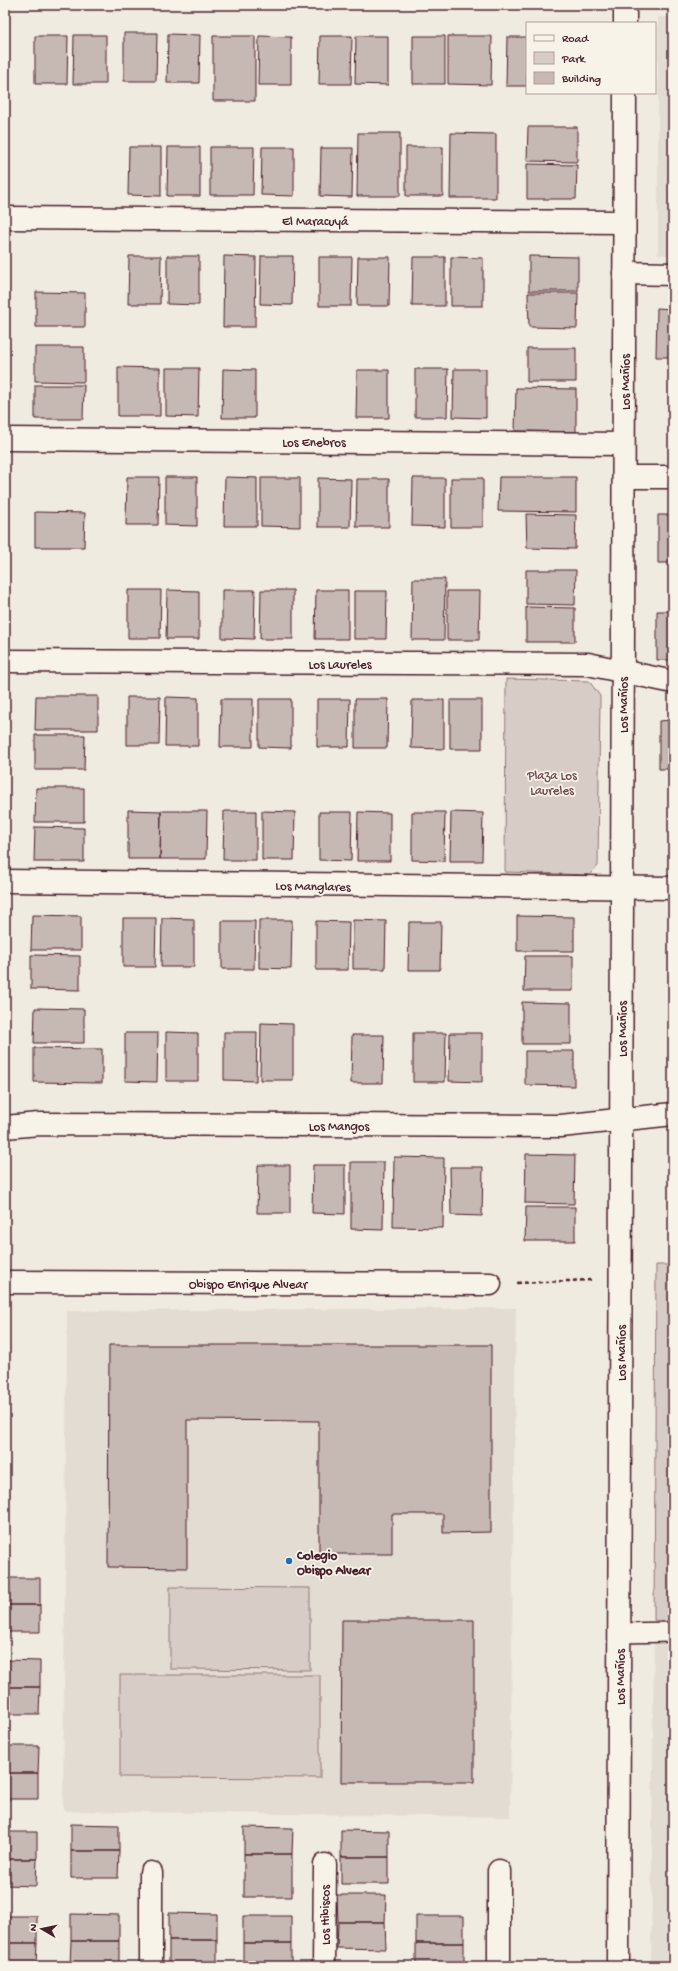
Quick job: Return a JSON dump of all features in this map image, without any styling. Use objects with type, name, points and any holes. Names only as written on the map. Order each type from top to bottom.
[{"type":"street","points":[[625,5],[625,22]]},
{"type":"street","name":"Los Mañíos","points":[[618,1966],[625,94]]},
{"type":"street","name":"El Maracuyá","points":[[5,218],[624,222]]},
{"type":"street","points":[[624,273],[673,274]]},
{"type":"street","name":"Los Enebros","points":[[5,439],[623,444]]},
{"type":"street","points":[[624,477],[673,477]]},
{"type":"street","name":"Los Laureles","points":[[5,661],[588,664],[673,682]]},
{"type":"street","name":"Los Manglares","points":[[5,881],[673,888]]},
{"type":"street","name":"Los Mangos","points":[[5,1128],[39,1124],[562,1126],[673,1114]]},
{"type":"street","name":"Obispo Enrique Alvear","points":[[5,1282],[490,1284]]},
{"type":"street","name":"Los Hibiscos","points":[[324,1966],[325,1865]]},
{"type":"street","points":[[499,1966],[500,1872]]},
{"type":"street","points":[[151,1873],[151,1966]]},
{"type":"lane","points":[[619,1633],[673,1632]]},
{"type":"path","points":[[490,1284],[620,1279]]},
{"type":"shaded area","points":[[658,17],[673,17],[673,255],[658,255]]},
{"type":"shaded area","name":"Colegio Obispo Alvear","points":[[516,1308],[510,1817],[63,1811],[67,1311]]},
{"type":"shaded area","points":[[654,1620],[673,1621],[673,1966],[651,1966]]},
{"type":"green space","name":"Plaza Los Laureles","points":[[506,679],[589,681],[600,696],[598,866],[589,875],[505,872]]},
{"type":"green space","points":[[656,1265],[673,1265],[673,1624],[665,1624],[665,1621],[654,1620]]},
{"type":"green space","points":[[170,1587],[310,1588],[310,1670],[170,1669]]},
{"type":"green space","points":[[120,1675],[320,1675],[320,1778],[120,1777]]},
{"type":"building","points":[[124,33],[157,33],[156,81],[124,81]]},
{"type":"building","points":[[168,34],[200,35],[199,83],[167,83]]},
{"type":"building","points":[[74,35],[106,35],[106,84],[73,84]]},
{"type":"building","points":[[35,36],[68,36],[67,84],[35,84]]},
{"type":"building","points":[[213,36],[255,36],[255,101],[213,101]]},
{"type":"building","points":[[259,36],[291,37],[291,85],[258,85]]},
{"type":"building","points":[[320,36],[352,36],[351,84],[319,84]]},
{"type":"building","points":[[356,36],[388,36],[388,85],[355,84]]},
{"type":"building","points":[[413,36],[445,36],[445,84],[413,84]]},
{"type":"building","points":[[448,36],[492,36],[491,85],[448,84]]},
{"type":"building","points":[[507,37],[526,37],[526,86],[506,86]]},
{"type":"building","points":[[528,127],[577,127],[577,162],[527,161]]},
{"type":"building","points":[[358,133],[400,133],[400,196],[357,196]]},
{"type":"building","points":[[451,133],[496,134],[496,198],[450,198]]},
{"type":"building","points":[[129,147],[161,147],[161,196],[128,195]]},
{"type":"building","points":[[168,147],[200,147],[200,196],[167,196]]},
{"type":"building","points":[[210,147],[254,147],[253,195],[210,195]]},
{"type":"building","points":[[262,147],[294,147],[294,196],[261,195]]},
{"type":"building","points":[[406,147],[443,147],[443,196],[406,196]]},
{"type":"building","points":[[321,148],[353,148],[352,197],[320,196]]},
{"type":"building","points":[[527,164],[577,165],[576,199],[527,199]]},
{"type":"building","points":[[129,256],[161,256],[160,304],[128,304]]},
{"type":"building","points":[[167,256],[199,256],[199,305],[167,304]]},
{"type":"building","points":[[224,256],[256,257],[255,327],[223,327]]},
{"type":"building","points":[[261,256],[293,256],[292,305],[260,304]]},
{"type":"building","points":[[529,256],[578,257],[578,291],[529,291]]},
{"type":"building","points":[[319,257],[352,257],[351,306],[319,306]]},
{"type":"building","points":[[358,257],[390,257],[389,306],[357,306]]},
{"type":"building","points":[[413,257],[445,257],[445,306],[412,306]]},
{"type":"building","points":[[451,257],[483,258],[483,306],[451,306]]},
{"type":"building","points":[[36,292],[85,293],[85,327],[36,327]]},
{"type":"building","points":[[528,293],[578,293],[577,328],[529,327]]},
{"type":"building","points":[[657,308],[673,309],[673,357],[656,357]]},
{"type":"building","points":[[35,347],[84,347],[84,382],[35,381]]},
{"type":"building","points":[[527,348],[576,348],[576,382],[527,382]]},
{"type":"building","points":[[118,367],[160,368],[160,416],[118,416]]},
{"type":"building","points":[[166,368],[199,368],[198,417],[166,416]]},
{"type":"building","points":[[223,369],[255,370],[255,418],[222,418]]},
{"type":"building","points":[[415,369],[448,369],[447,417],[415,417]]},
{"type":"building","points":[[454,369],[486,369],[486,418],[453,417]]},
{"type":"building","points":[[357,370],[389,370],[389,418],[356,418]]},
{"type":"building","points":[[35,385],[84,385],[83,419],[35,419]]},
{"type":"building","points":[[516,388],[576,389],[576,432],[515,431]]},
{"type":"building","points":[[127,477],[159,477],[158,525],[126,525]]},
{"type":"building","points":[[165,477],[197,477],[197,526],[165,525]]},
{"type":"building","points":[[225,477],[257,478],[257,526],[224,526]]},
{"type":"building","points":[[499,477],[576,477],[576,512],[498,511]]},
{"type":"building","points":[[261,478],[300,478],[300,527],[261,526]]},
{"type":"building","points":[[318,478],[351,479],[350,527],[318,527]]},
{"type":"building","points":[[413,478],[445,478],[445,527],[412,526]]},
{"type":"building","points":[[451,478],[483,478],[483,527],[451,527]]},
{"type":"building","points":[[357,479],[389,479],[389,527],[356,527]]},
{"type":"building","points":[[35,512],[85,513],[84,547],[35,547]]},
{"type":"building","points":[[526,514],[576,515],[575,549],[527,548]]},
{"type":"building","points":[[658,515],[673,515],[673,563],[658,563]]},
{"type":"building","points":[[526,570],[576,570],[575,605],[526,604]]},
{"type":"building","points":[[413,579],[445,579],[444,640],[412,640]]},
{"type":"building","points":[[128,590],[161,590],[160,638],[128,638]]},
{"type":"building","points":[[167,590],[199,591],[199,639],[166,639]]},
{"type":"building","points":[[222,590],[255,590],[254,639],[222,638]]},
{"type":"building","points":[[261,590],[293,590],[293,639],[260,639]]},
{"type":"building","points":[[316,590],[348,590],[348,639],[315,639]]},
{"type":"building","points":[[354,591],[387,591],[386,639],[354,639]]},
{"type":"building","points":[[447,591],[480,591],[479,640],[447,640]]},
{"type":"building","points":[[526,607],[575,608],[575,642],[526,642]]},
{"type":"building","points":[[657,611],[673,611],[673,660],[657,660]]},
{"type":"building","points":[[36,696],[98,696],[98,730],[35,730]]},
{"type":"building","points":[[127,697],[160,697],[159,745],[127,745]]},
{"type":"building","points":[[166,697],[198,698],[198,746],[165,746]]},
{"type":"building","points":[[221,699],[253,699],[253,747],[220,747]]},
{"type":"building","points":[[259,699],[291,699],[291,748],[259,747]]},
{"type":"building","points":[[317,699],[350,699],[349,747],[317,747]]},
{"type":"building","points":[[355,699],[388,699],[387,748],[355,748]]},
{"type":"building","points":[[412,700],[444,700],[444,749],[411,748]]},
{"type":"building","points":[[450,700],[482,700],[482,749],[450,749]]},
{"type":"building","points":[[673,720],[673,769],[659,769],[659,721]]},
{"type":"building","points":[[35,735],[85,735],[84,770],[35,770]]},
{"type":"building","points":[[36,788],[84,788],[84,822],[35,822]]},
{"type":"building","points":[[128,810],[161,811],[160,859],[128,859]]},
{"type":"building","points":[[161,811],[207,811],[206,859],[160,859]]},
{"type":"building","points":[[224,811],[256,811],[256,860],[223,860]]},
{"type":"building","points":[[262,811],[295,812],[294,860],[262,860]]},
{"type":"building","points":[[319,812],[352,812],[351,861],[319,860]]},
{"type":"building","points":[[358,812],[390,813],[390,861],[357,861]]},
{"type":"building","points":[[412,812],[445,812],[444,861],[412,860]]},
{"type":"building","points":[[451,812],[483,813],[482,861],[450,861]]},
{"type":"building","points":[[35,827],[84,828],[84,862],[34,862]]},
{"type":"building","points":[[32,915],[81,916],[81,950],[31,950]]},
{"type":"building","points":[[517,916],[574,917],[574,951],[517,951]]},
{"type":"building","points":[[123,918],[156,918],[155,967],[123,967]]},
{"type":"building","points":[[162,918],[194,919],[194,967],[161,967]]},
{"type":"building","points":[[259,920],[292,920],[291,969],[259,968]]},
{"type":"building","points":[[353,920],[386,921],[385,969],[353,969]]},
{"type":"building","points":[[222,921],[255,921],[254,969],[222,969]]},
{"type":"building","points":[[316,921],[349,922],[348,970],[316,970]]},
{"type":"building","points":[[409,922],[441,922],[440,970],[408,970]]},
{"type":"building","points":[[31,955],[80,956],[80,990],[31,989]]},
{"type":"building","points":[[525,956],[573,956],[573,991],[524,991]]},
{"type":"building","points":[[522,1002],[571,1003],[571,1044],[522,1044]]},
{"type":"building","points":[[35,1008],[84,1009],[84,1043],[34,1043]]},
{"type":"building","points":[[261,1023],[293,1024],[293,1080],[260,1080]]},
{"type":"building","points":[[166,1032],[198,1033],[198,1081],[166,1081]]},
{"type":"building","points":[[224,1032],[257,1032],[256,1081],[224,1080]]},
{"type":"building","points":[[125,1033],[158,1033],[157,1082],[125,1081]]},
{"type":"building","points":[[413,1033],[446,1033],[445,1082],[413,1082]]},
{"type":"building","points":[[450,1033],[482,1033],[482,1082],[449,1081]]},
{"type":"building","points":[[352,1035],[384,1035],[383,1083],[351,1083]]},
{"type":"building","points":[[34,1048],[102,1049],[102,1083],[34,1082]]},
{"type":"building","points":[[525,1051],[574,1051],[574,1086],[525,1085]]},
{"type":"building","points":[[526,1154],[575,1155],[574,1204],[525,1203]]},
{"type":"building","points":[[394,1157],[444,1158],[443,1228],[393,1227]]},
{"type":"building","points":[[351,1162],[384,1162],[383,1230],[351,1229]]},
{"type":"building","points":[[258,1165],[290,1165],[290,1213],[257,1213]]},
{"type":"building","points":[[313,1165],[345,1165],[345,1214],[312,1213]]},
{"type":"building","points":[[450,1167],[483,1167],[482,1216],[451,1215]]},
{"type":"building","points":[[526,1207],[575,1207],[575,1241],[525,1241]]},
{"type":"building","name":"Colegio Obispo Alvear","points":[[109,1345],[491,1345],[491,1532],[443,1533],[443,1514],[392,1514],[392,1554],[319,1554],[319,1421],[187,1420],[187,1568],[108,1567]]},
{"type":"building","points":[[5,1578],[40,1578],[40,1605],[5,1605]]},
{"type":"building","points":[[5,1605],[40,1605],[40,1632],[5,1632]]},
{"type":"building","points":[[342,1620],[474,1620],[474,1782],[341,1782]]},
{"type":"building","points":[[5,1660],[40,1661],[40,1687],[5,1687]]},
{"type":"building","points":[[5,1687],[40,1687],[39,1714],[5,1714]]},
{"type":"building","points":[[5,1746],[39,1746],[38,1773],[5,1773]]},
{"type":"building","points":[[5,1773],[38,1773],[38,1799],[5,1799]]},
{"type":"building","points":[[71,1824],[119,1825],[119,1851],[71,1851]]},
{"type":"building","points":[[244,1827],[293,1828],[292,1854],[244,1854]]},
{"type":"building","points":[[341,1830],[389,1831],[389,1857],[341,1857]]},
{"type":"building","points":[[5,1832],[37,1832],[37,1859],[5,1859]]},
{"type":"building","points":[[71,1851],[119,1851],[118,1878],[71,1878]]},
{"type":"building","points":[[244,1854],[292,1854],[292,1897],[244,1897]]},
{"type":"building","points":[[341,1857],[389,1857],[389,1884],[341,1884]]},
{"type":"building","points":[[5,1859],[37,1859],[36,1886],[5,1885]]},
{"type":"building","points":[[337,1895],[386,1895],[385,1922],[338,1922]]},
{"type":"building","points":[[169,1913],[217,1914],[217,1940],[169,1940]]},
{"type":"building","points":[[71,1914],[119,1915],[119,1941],[71,1941]]},
{"type":"building","points":[[5,1916],[37,1916],[37,1943],[5,1943]]},
{"type":"building","points":[[243,1916],[291,1916],[291,1943],[243,1943]]},
{"type":"building","points":[[416,1916],[464,1916],[464,1943],[416,1943]]},
{"type":"building","points":[[338,1922],[385,1922],[386,1949],[337,1948]]},
{"type":"building","points":[[169,1940],[217,1940],[217,1966],[169,1966]]},
{"type":"building","points":[[71,1941],[119,1941],[119,1966],[70,1966]]},
{"type":"building","points":[[5,1943],[37,1943],[36,1966],[5,1966]]},
{"type":"building","points":[[243,1943],[291,1943],[291,1966],[243,1966]]},
{"type":"building","points":[[416,1943],[464,1943],[464,1966],[416,1966]]},
{"type":"place","name":"Colegio Obispo Alvear","points":[[289,1561]]}]
